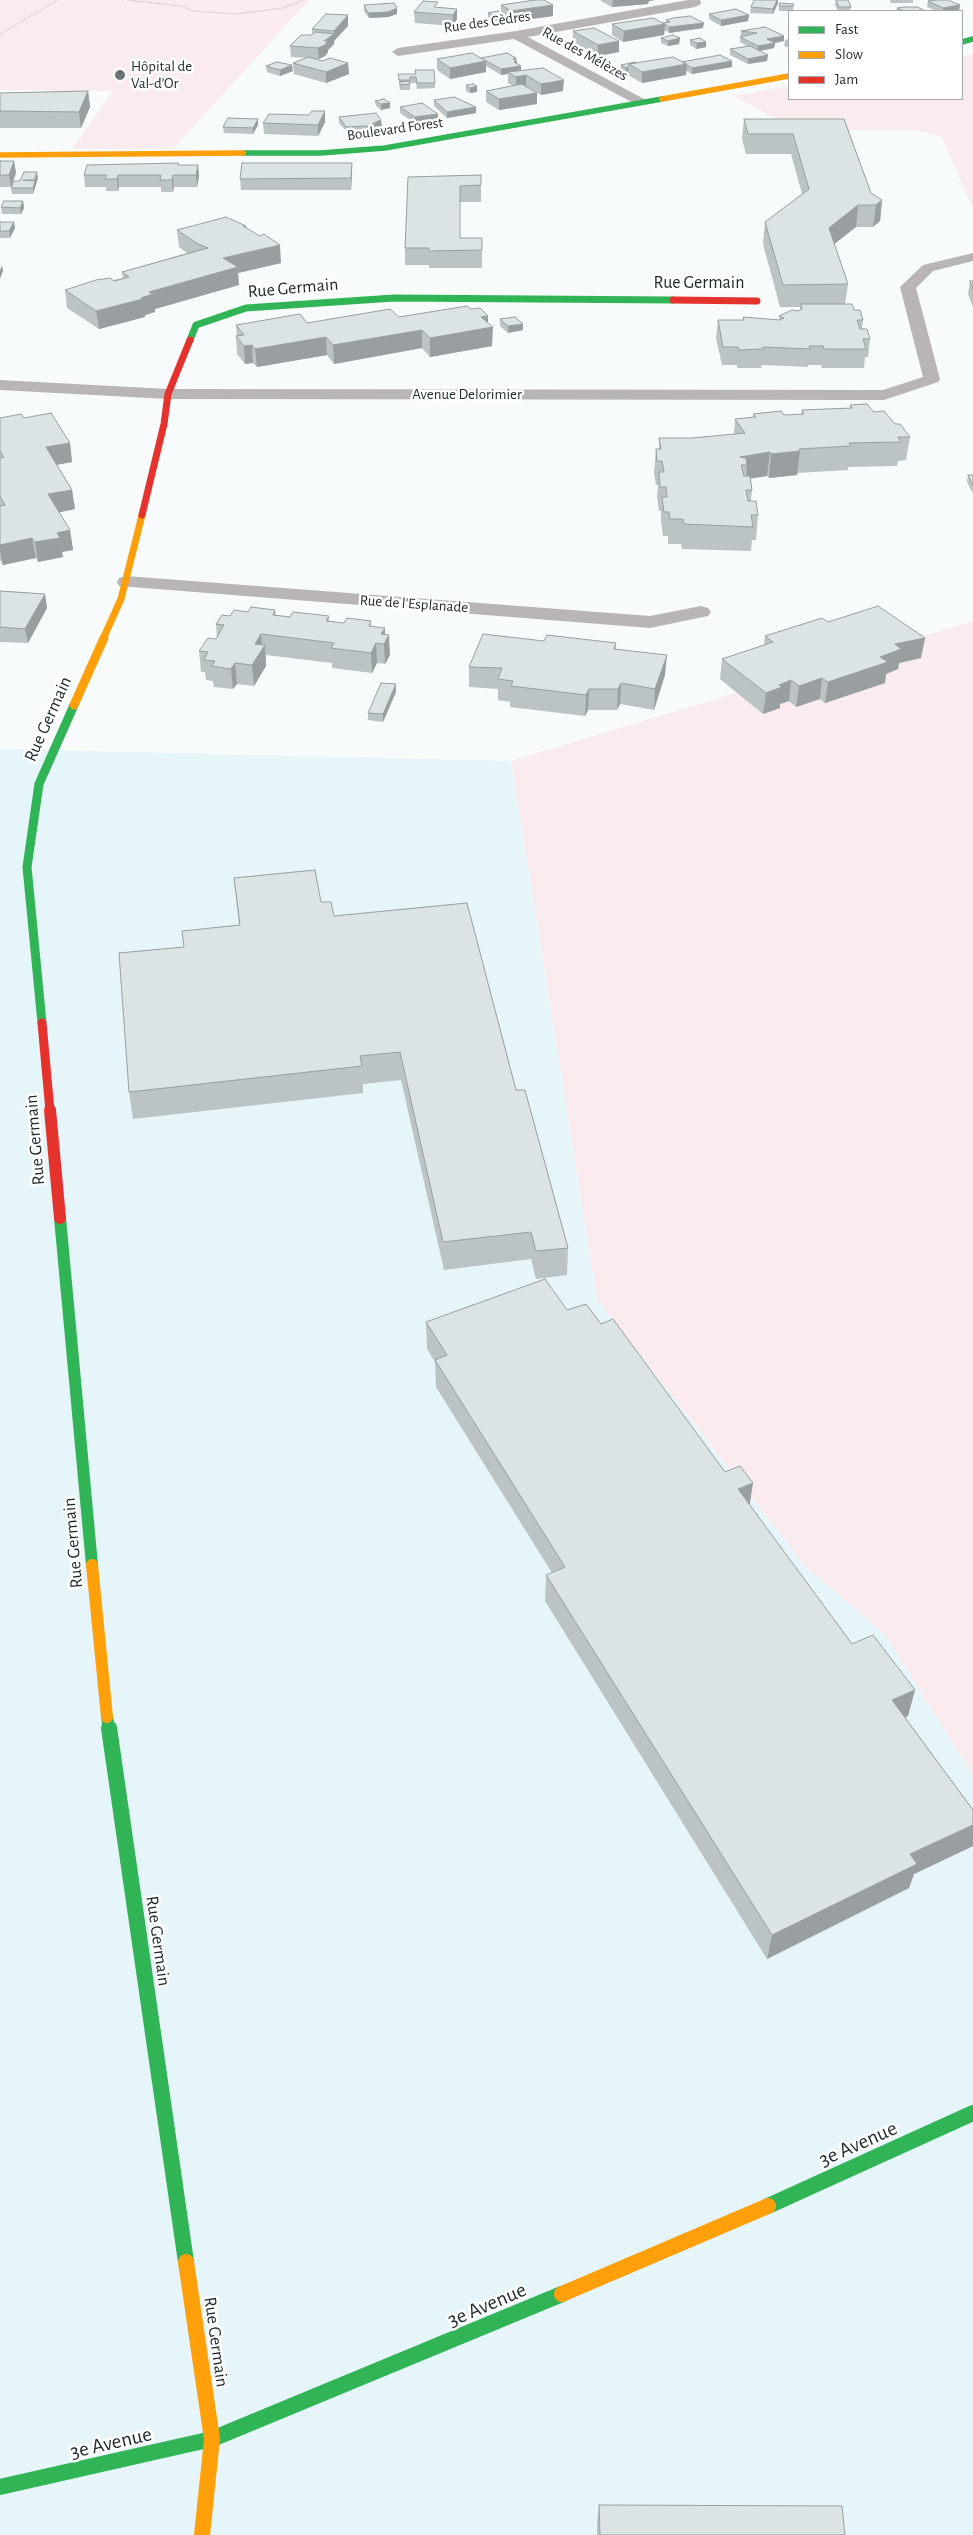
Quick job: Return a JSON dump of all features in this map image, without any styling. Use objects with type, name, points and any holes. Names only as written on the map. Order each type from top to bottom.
[{"type":"street","name":"Rue des Cèdres","points":[[398,52],[516,35],[695,4],[694,0]]},
{"type":"street","name":"Rue des Mélèzes","points":[[516,35],[639,102]]},
{"type":"street","name":"Boulevard Forest","points":[[0,156],[330,153],[385,148],[788,76]]},
{"type":"street","name":"Avenue Delorimier","points":[[0,386],[168,394],[884,395],[932,379],[908,287],[928,268],[973,257]]},
{"type":"street","name":"Rue Germain","points":[[202,2535],[212,2439],[106,1702],[27,867],[39,784],[126,582],[164,424],[168,394],[196,325],[246,308],[394,298],[757,301]]},
{"type":"street","name":"Rue de l'Esplanade","points":[[126,582],[650,622],[701,612]]},
{"type":"street","name":"3e Avenue","points":[[0,2487],[212,2439],[704,2235],[973,2113]]},
{"type":"path","points":[[0,34],[58,0]]},
{"type":"path","points":[[127,0],[181,6],[193,11],[237,14],[284,8],[303,0]]},
{"type":"shaded area","name":"Hôpital de Val-d’Or","points":[[0,0],[309,0],[173,149],[72,149],[113,91],[0,90]]},
{"type":"shaded area","points":[[973,54],[973,209],[942,137],[915,130],[799,130],[733,96],[788,86],[788,100],[963,100],[963,56]]},
{"type":"shaded area","points":[[973,621],[973,1776],[885,1635],[805,1566],[597,1300],[511,761]]},
{"type":"shaded area","points":[[0,749],[511,761],[597,1300],[805,1566],[885,1635],[973,1776],[973,2535],[0,2535]]},
{"type":"building","points":[[544,0],[553,5],[511,11],[501,5]]},
{"type":"building","points":[[754,0],[777,0],[773,9],[751,7]]},
{"type":"building","points":[[836,0],[848,0],[851,7],[839,7]]},
{"type":"building","points":[[948,0],[960,5],[943,8],[928,1]]},
{"type":"building","points":[[423,1],[438,2],[434,7],[457,9],[453,15],[414,12]]},
{"type":"building","points":[[394,3],[397,8],[388,12],[368,13],[364,5]]},
{"type":"building","points":[[780,3],[794,4],[793,6],[779,6]]},
{"type":"building","points":[[917,7],[924,10],[902,10],[897,8]]},
{"type":"building","points":[[736,9],[749,15],[721,20],[709,14]]},
{"type":"building","points":[[498,11],[503,15],[493,16],[488,13]]},
{"type":"building","points":[[326,14],[348,15],[334,31],[312,29]]},
{"type":"building","points":[[690,16],[704,23],[669,27],[663,23],[670,22],[666,20],[673,18]]},
{"type":"building","points":[[653,18],[665,24],[624,31],[612,24]]},
{"type":"building","points":[[765,27],[784,36],[767,39],[775,43],[758,46],[740,37],[757,33],[741,31]]},
{"type":"building","points":[[594,28],[619,41],[598,45],[573,31]]},
{"type":"building","points":[[316,32],[334,34],[324,41],[328,41],[325,45],[318,48],[290,46],[301,35],[311,35]]},
{"type":"building","points":[[673,35],[680,38],[668,41],[661,38]]},
{"type":"building","points":[[700,38],[706,42],[697,43],[690,40]]},
{"type":"building","points":[[750,46],[768,55],[748,59],[730,49]]},
{"type":"building","points":[[472,53],[486,61],[450,68],[437,59]]},
{"type":"building","points":[[507,53],[516,58],[513,59],[517,61],[514,62],[521,66],[501,69],[481,58]]},
{"type":"building","points":[[720,55],[732,61],[692,68],[682,62]]},
{"type":"building","points":[[309,57],[322,61],[330,58],[348,63],[326,72],[293,63]]},
{"type":"building","points":[[673,57],[687,64],[642,72],[629,64]]},
{"type":"building","points":[[277,62],[292,65],[280,70],[266,66]]},
{"type":"building","points":[[635,62],[629,64],[626,68],[621,65]]},
{"type":"building","points":[[543,68],[564,80],[541,84],[526,75],[516,77],[508,72]]},
{"type":"building","points":[[415,70],[434,70],[435,83],[417,83],[416,77],[410,77],[410,80],[399,80],[398,74],[416,74]]},
{"type":"building","points":[[409,81],[410,84],[400,85],[400,82]]},
{"type":"building","points":[[473,84],[477,86],[470,88],[466,85]]},
{"type":"building","points":[[522,84],[537,93],[499,99],[486,91]]},
{"type":"building","points":[[88,91],[79,112],[0,111],[0,93]]},
{"type":"building","points":[[454,97],[476,107],[447,112],[434,100]]},
{"type":"building","points":[[384,99],[390,103],[381,104],[375,101]]},
{"type":"building","points":[[422,103],[438,114],[415,117],[400,107]]},
{"type":"building","points":[[312,111],[325,111],[318,125],[263,123],[269,114],[309,115]]},
{"type":"building","points":[[376,113],[381,120],[367,126],[346,127],[339,117]]},
{"type":"building","points":[[228,118],[258,119],[253,128],[223,127]]},
{"type":"building","points":[[744,119],[844,119],[871,193],[882,200],[876,205],[858,205],[829,228],[848,284],[783,285],[765,222],[809,189],[793,134],[748,134]]},
{"type":"building","points":[[0,161],[14,161],[9,175],[0,175]]},
{"type":"building","points":[[178,163],[178,165],[198,165],[196,175],[173,175],[172,180],[160,180],[161,175],[118,175],[117,179],[105,179],[107,175],[84,175],[87,165]]},
{"type":"building","points":[[242,163],[352,163],[351,178],[240,179]]},
{"type":"building","points":[[24,172],[37,172],[34,180],[23,180],[35,181],[33,188],[11,188],[14,181],[20,181]]},
{"type":"building","points":[[481,175],[481,185],[460,186],[460,238],[482,238],[482,250],[429,251],[429,248],[405,248],[408,177]]},
{"type":"building","points":[[4,201],[23,201],[20,208],[1,207]]},
{"type":"building","points":[[226,217],[246,226],[243,226],[260,236],[264,234],[280,245],[223,258],[238,267],[149,292],[153,294],[141,298],[143,299],[96,311],[65,290],[96,280],[110,278],[114,281],[129,277],[122,272],[208,248],[198,244],[177,230]]},
{"type":"building","points":[[0,222],[14,222],[9,231],[0,231]]},
{"type":"building","points":[[801,304],[852,304],[854,310],[860,310],[863,320],[857,320],[860,329],[867,329],[870,339],[863,339],[866,349],[824,349],[823,346],[809,346],[810,349],[763,347],[763,349],[739,350],[738,347],[723,347],[718,320],[744,320],[743,317],[780,320],[784,318],[779,316],[792,310],[798,311],[802,309]]},
{"type":"building","points":[[467,306],[471,309],[480,308],[488,316],[481,317],[493,327],[430,338],[422,330],[333,345],[326,337],[255,349],[252,345],[244,346],[236,336],[244,335],[236,325],[300,314],[307,323],[390,309],[399,317]]},
{"type":"building","points":[[515,317],[523,324],[508,326],[500,319]]},
{"type":"building","points":[[867,404],[874,412],[884,411],[895,424],[900,424],[910,437],[898,437],[901,442],[849,443],[851,446],[799,449],[800,451],[771,454],[770,452],[740,457],[746,458],[747,465],[741,465],[744,476],[750,476],[752,490],[746,490],[748,501],[756,501],[758,515],[751,515],[753,527],[684,524],[683,519],[670,519],[669,512],[664,512],[662,497],[667,497],[666,487],[660,487],[659,472],[664,472],[662,461],[657,461],[656,449],[661,449],[659,438],[692,438],[745,433],[735,419],[756,417],[753,414],[781,411],[784,415],[804,414],[802,410],[852,408],[850,405]]},
{"type":"building","points":[[51,413],[70,443],[46,447],[72,490],[48,494],[70,530],[57,533],[60,538],[35,542],[32,538],[0,545],[0,506],[5,505],[0,496],[0,458],[4,457],[0,451],[0,418],[21,414],[24,418]]},
{"type":"building","points":[[968,475],[973,475],[973,485]]},
{"type":"building","points":[[0,591],[45,594],[25,629],[0,627]]},
{"type":"building","points":[[878,606],[925,638],[895,644],[901,649],[880,657],[888,662],[828,682],[822,678],[799,686],[791,680],[779,685],[782,687],[766,693],[722,659],[773,642],[765,636],[822,618],[828,622]]},
{"type":"building","points":[[251,607],[275,610],[273,615],[290,617],[293,612],[329,616],[326,621],[344,623],[347,618],[371,621],[369,626],[385,628],[381,634],[389,635],[384,644],[376,643],[371,653],[331,648],[334,643],[261,634],[255,644],[265,645],[252,665],[235,663],[231,669],[212,666],[215,661],[204,660],[208,652],[199,651],[208,638],[216,639],[224,625],[216,624],[222,615],[230,616],[234,610],[248,612]]},
{"type":"building","points":[[483,634],[544,641],[547,635],[616,643],[614,649],[667,655],[655,689],[621,683],[618,689],[589,689],[586,695],[511,686],[513,681],[498,679],[502,668],[469,667]]},
{"type":"building","points":[[381,683],[396,684],[383,714],[368,713]]},
{"type":"building","points":[[315,870],[321,902],[331,902],[334,916],[467,903],[516,1090],[525,1090],[568,1248],[536,1251],[531,1232],[443,1242],[400,1052],[360,1056],[362,1066],[129,1092],[119,953],[184,947],[182,931],[240,925],[234,878]]},
{"type":"building","points":[[545,1279],[567,1310],[586,1304],[601,1324],[613,1319],[725,1472],[740,1466],[753,1483],[738,1489],[852,1644],[873,1635],[915,1690],[892,1700],[973,1810],[973,1825],[910,1854],[917,1864],[772,1935],[546,1575],[565,1567],[435,1360],[447,1355],[426,1322]]},
{"type":"building","points":[[599,2505],[842,2506],[845,2535],[600,2535]]},
{"type":"traffic: fast","points":[[963,42],[973,39]]},
{"type":"traffic: fast","points":[[243,153],[321,153],[385,148],[662,99]]},
{"type":"traffic: fast","points":[[190,340],[196,325],[246,308],[394,298],[673,300]]},
{"type":"traffic: fast","points":[[42,1023],[27,867],[39,784],[74,705]]},
{"type":"traffic: fast","points":[[60,1218],[92,1565]]},
{"type":"traffic: fast","points":[[107,1717],[186,2262]]},
{"type":"traffic: fast","points":[[768,2206],[973,2113]]},
{"type":"traffic: fast","points":[[0,2487],[212,2439],[562,2294]]},
{"type":"traffic: slow","points":[[662,99],[788,76]]},
{"type":"traffic: slow","points":[[0,155],[243,153]]},
{"type":"traffic: slow","points":[[74,705],[121,599],[142,515]]},
{"type":"traffic: slow","points":[[92,1565],[107,1717]]},
{"type":"traffic: slow","points":[[562,2294],[768,2206]]},
{"type":"traffic: slow","points":[[186,2262],[212,2439],[202,2535]]},
{"type":"traffic: jam","points":[[673,300],[757,301]]},
{"type":"traffic: jam","points":[[142,515],[164,424],[168,394],[190,340]]},
{"type":"traffic: jam","points":[[42,1023],[60,1218]]},
{"type":"place","name":"Hôpital de Val-d’Or","points":[[120,75]]}]
